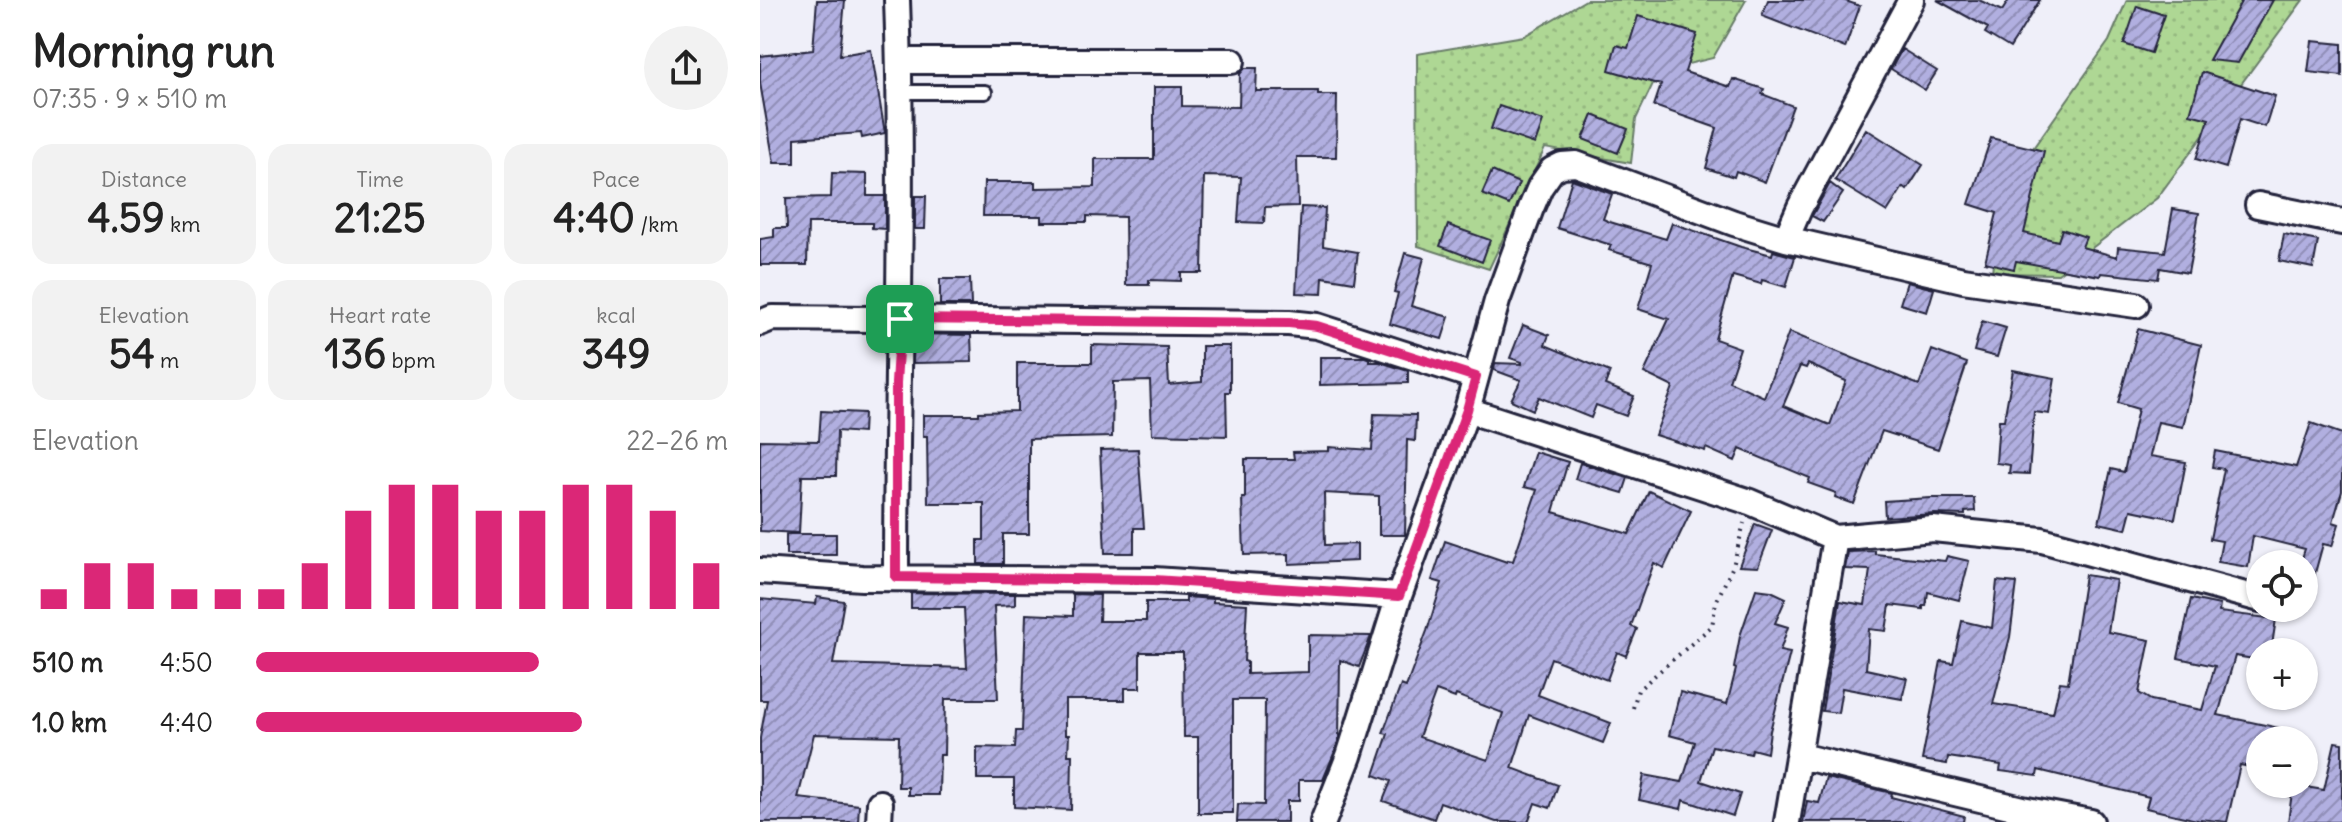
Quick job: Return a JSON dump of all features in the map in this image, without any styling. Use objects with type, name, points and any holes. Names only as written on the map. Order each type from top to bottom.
[{"type":"street","points":[[896,577],[896,383],[900,319],[897,0]]},
{"type":"street","points":[[1786,239],[1911,0]]},
{"type":"street","points":[[899,61],[1232,61]]},
{"type":"street","points":[[1323,822],[1349,756],[1399,596],[1467,410],[1497,301],[1531,208],[1552,170],[1562,165],[1576,164],[1734,223],[1786,239],[1963,280],[2136,305]]},
{"type":"street","points":[[2258,205],[2342,222]]},
{"type":"street","points":[[760,323],[772,318],[1289,323],[1317,326],[1476,377]]},
{"type":"street","points":[[1467,410],[1750,502],[1835,538],[1933,529],[2042,540],[2246,595]]},
{"type":"street","points":[[1787,822],[1835,538]]},
{"type":"street","points":[[760,571],[896,577],[1154,580],[1399,596]]},
{"type":"street","points":[[1800,756],[2022,809],[2091,822]]},
{"type":"lane","points":[[899,92],[985,92]]},
{"type":"path","points":[[1633,708],[1638,690],[1712,626],[1716,602],[1733,566],[1750,502]]},
{"type":"green space","points":[[1586,0],[1746,0],[1713,58],[1659,71],[1636,119],[1631,163],[1545,148],[1489,269],[1418,246],[1417,54],[1524,36]]},
{"type":"green space","points":[[2127,0],[2303,0],[2157,198],[2058,274],[1992,273],[1999,196],[2109,41]]},
{"type":"building","points":[[817,0],[845,0],[840,55],[871,50],[885,133],[862,138],[861,133],[795,138],[795,163],[774,163],[760,83],[760,56],[813,50]]},
{"type":"building","points":[[1768,0],[1843,0],[1860,6],[1845,48],[1762,16]]},
{"type":"building","points":[[1937,0],[1979,0],[2002,11],[2009,0],[2040,0],[2010,48],[1985,33],[1988,28]]},
{"type":"building","points":[[2242,0],[2273,0],[2238,63],[2209,60]]},
{"type":"building","points":[[2137,6],[2164,15],[2151,53],[2124,44]]},
{"type":"building","points":[[1638,16],[1697,34],[1685,72],[1730,87],[1733,79],[1764,89],[1762,94],[1793,106],[1765,182],[1736,171],[1734,177],[1706,168],[1717,128],[1654,106],[1661,85],[1609,70],[1616,45],[1628,48]]},
{"type":"building","points":[[2312,41],[2342,44],[2342,76],[2308,72]]},
{"type":"building","points":[[1902,49],[1937,71],[1925,90],[1891,69]]},
{"type":"building","points":[[1245,68],[1257,68],[1256,91],[1318,91],[1318,95],[1337,95],[1336,157],[1297,157],[1298,206],[1265,207],[1264,223],[1238,222],[1241,177],[1204,176],[1202,273],[1181,273],[1181,281],[1149,280],[1149,285],[1126,285],[1125,217],[1087,216],[1087,222],[1042,222],[1042,216],[983,216],[984,182],[1035,182],[1035,188],[1095,187],[1095,159],[1154,159],[1154,87],[1182,87],[1182,106],[1239,107],[1240,74]]},
{"type":"building","points":[[2202,72],[2275,96],[2265,127],[2240,119],[2226,168],[2196,159],[2209,119],[2190,114]]},
{"type":"building","points":[[1499,106],[1543,121],[1535,144],[1491,129]]},
{"type":"building","points":[[1593,115],[1628,129],[1618,153],[1583,139]]},
{"type":"building","points":[[1866,129],[1923,165],[1907,190],[1903,187],[1887,212],[1835,180]]},
{"type":"building","points":[[1991,138],[2044,151],[2024,233],[2058,241],[2062,229],[2086,237],[2082,247],[2117,257],[2118,247],[2165,252],[2173,209],[2199,213],[2188,273],[2160,268],[2158,279],[2101,273],[2100,276],[2016,261],[2014,269],[1985,262],[1997,213],[1969,204]]},
{"type":"building","points":[[1492,171],[1519,183],[1509,205],[1482,194]]},
{"type":"building","points":[[832,173],[867,174],[867,196],[885,196],[885,229],[872,228],[872,223],[808,223],[807,265],[760,265],[760,239],[774,237],[774,228],[787,228],[786,198],[831,197]]},
{"type":"building","points":[[1572,179],[1612,194],[1603,219],[1610,222],[1666,239],[1672,223],[1741,247],[1795,257],[1786,287],[1733,276],[1715,339],[1740,348],[1729,381],[1764,397],[1789,332],[1919,385],[1932,350],[1967,363],[1938,449],[1882,431],[1854,504],[1835,497],[1836,493],[1808,483],[1810,478],[1740,449],[1735,461],[1706,448],[1705,451],[1655,435],[1673,387],[1644,373],[1669,319],[1638,309],[1652,263],[1609,250],[1611,245],[1557,228]],"holes":[[[1808,364],[1846,381],[1830,425],[1783,406],[1800,366],[1806,368]]]},
{"type":"building","points":[[1830,183],[1843,193],[1823,222],[1812,216]]},
{"type":"building","points":[[915,196],[926,196],[925,229],[915,229]]},
{"type":"building","points":[[1301,207],[1325,208],[1323,246],[1358,252],[1354,282],[1323,277],[1322,294],[1296,293]]},
{"type":"building","points":[[1448,225],[1490,240],[1482,262],[1440,246]]},
{"type":"building","points":[[2284,234],[2318,241],[2313,268],[2279,261]]},
{"type":"building","points":[[1405,253],[1424,258],[1411,306],[1449,317],[1442,339],[1390,324],[1398,293],[1394,292]]},
{"type":"building","points":[[940,279],[970,279],[971,305],[940,305]]},
{"type":"building","points":[[1907,282],[1934,289],[1927,312],[1900,304]]},
{"type":"building","points":[[1982,321],[2006,328],[1997,357],[1974,351]]},
{"type":"building","points":[[1523,325],[1549,335],[1545,345],[1610,372],[1605,385],[1634,396],[1626,416],[1596,405],[1591,418],[1539,397],[1533,410],[1511,400],[1521,380],[1494,370],[1495,363],[1522,364],[1510,358]]},
{"type":"building","points":[[2138,329],[2201,345],[2183,427],[2158,422],[2150,456],[2186,462],[2175,519],[2131,510],[2126,529],[2099,523],[2111,469],[2124,472],[2138,409],[2118,403]]},
{"type":"building","points":[[914,334],[971,335],[972,362],[913,363]]},
{"type":"building","points":[[1092,345],[1167,347],[1169,385],[1202,382],[1202,346],[1230,346],[1230,392],[1226,392],[1227,436],[1152,434],[1150,381],[1113,382],[1112,437],[1029,439],[1029,534],[1003,534],[1003,564],[978,564],[978,540],[984,540],[984,503],[928,503],[927,436],[923,436],[923,415],[1017,411],[1017,363],[1092,363]]},
{"type":"building","points":[[1320,357],[1365,357],[1370,362],[1408,371],[1408,383],[1320,385]]},
{"type":"building","points":[[2013,370],[2055,378],[2049,414],[2034,412],[2029,474],[2009,473],[2010,465],[1996,463],[1999,420],[2004,420]]},
{"type":"building","points":[[821,411],[864,413],[863,433],[837,431],[836,476],[802,476],[799,533],[760,531],[760,440],[819,441]]},
{"type":"building","points":[[1374,414],[1416,415],[1415,441],[1407,440],[1405,535],[1379,535],[1379,496],[1324,493],[1325,545],[1357,544],[1357,561],[1289,564],[1289,554],[1244,555],[1242,498],[1245,498],[1245,459],[1294,459],[1293,452],[1329,451],[1329,447],[1372,450]]},
{"type":"building","points":[[2311,423],[2342,434],[2342,491],[2333,522],[2339,524],[2332,546],[2323,544],[2318,562],[2318,550],[2305,550],[2253,536],[2251,550],[2246,550],[2246,567],[2218,562],[2222,541],[2210,539],[2224,469],[2212,467],[2215,451],[2296,467]]},
{"type":"building","points":[[1138,449],[1144,528],[1134,528],[1134,553],[1105,553],[1100,450]]},
{"type":"building","points":[[1535,452],[1568,462],[1553,512],[1629,534],[1649,491],[1691,511],[1664,568],[1654,563],[1631,626],[1637,629],[1626,656],[1617,652],[1607,680],[1551,658],[1538,695],[1611,723],[1603,743],[1529,715],[1512,768],[1558,785],[1550,808],[1535,803],[1528,822],[1496,822],[1440,802],[1434,819],[1383,801],[1391,781],[1374,775],[1388,734],[1383,733],[1401,685],[1406,687],[1427,631],[1442,583],[1432,580],[1445,541],[1507,562],[1513,561],[1537,490],[1524,487]],"holes":[[[1436,691],[1455,698],[1456,695],[1503,713],[1488,760],[1419,737]]]},
{"type":"building","points":[[1580,463],[1628,478],[1623,493],[1575,479]]},
{"type":"building","points":[[1974,498],[1975,511],[1965,512],[1965,515],[1885,517],[1884,501]]},
{"type":"building","points":[[1755,524],[1772,530],[1758,567],[1739,566]]},
{"type":"building","points":[[786,534],[836,534],[836,555],[786,555]]},
{"type":"building","points":[[1875,551],[1875,554],[1945,561],[1947,556],[1969,561],[1959,600],[1928,592],[1923,609],[1890,605],[1886,631],[1869,629],[1866,669],[1907,678],[1902,699],[1842,688],[1838,713],[1822,711],[1840,601],[1865,605],[1870,570],[1845,569],[1848,552]]},
{"type":"building","points":[[2085,575],[2116,580],[2108,632],[2150,640],[2139,693],[2151,700],[2202,710],[2215,666],[2178,658],[2191,599],[2220,605],[2219,612],[2246,615],[2246,622],[2276,622],[2273,638],[2246,638],[2246,658],[2235,656],[2218,715],[2270,726],[2246,726],[2246,766],[2240,765],[2227,822],[2201,821],[2146,808],[2149,797],[2038,770],[2037,776],[2000,771],[2001,765],[1948,757],[1947,764],[1922,760],[1941,661],[1953,663],[1962,621],[1992,628],[1997,581],[2017,583],[2010,637],[1993,704],[2053,713],[2060,682],[2068,683]]},
{"type":"building","points":[[1756,589],[1786,598],[1775,623],[1788,627],[1780,651],[1790,653],[1767,753],[1752,749],[1751,754],[1712,746],[1701,781],[1740,794],[1733,816],[1683,800],[1681,809],[1639,800],[1644,775],[1682,782],[1695,742],[1669,735],[1680,692],[1727,704],[1740,636]]},
{"type":"building","points":[[911,593],[1015,594],[1015,605],[994,606],[998,699],[945,699],[944,755],[940,755],[939,795],[908,795],[908,787],[898,787],[899,736],[814,734],[798,798],[859,805],[858,822],[760,822],[760,738],[767,700],[760,700],[760,599],[816,604],[817,597],[844,601],[833,664],[967,668],[964,608],[911,608]]},
{"type":"building","points":[[1073,594],[1100,595],[1099,621],[1146,621],[1146,602],[1186,602],[1186,597],[1247,604],[1244,661],[1247,662],[1247,674],[1308,672],[1308,635],[1371,636],[1359,667],[1340,660],[1339,739],[1323,780],[1299,780],[1299,801],[1287,801],[1287,822],[1237,822],[1238,804],[1264,805],[1265,700],[1233,700],[1233,813],[1198,813],[1198,737],[1184,737],[1183,652],[1140,652],[1140,688],[1125,688],[1125,700],[1065,700],[1065,735],[1069,735],[1068,755],[1072,755],[1071,810],[1014,807],[1014,779],[977,779],[977,747],[1015,748],[1016,731],[1022,731],[1026,614],[1073,616]]},
{"type":"building","points":[[2335,742],[2342,743],[2342,822],[2288,822],[2291,798],[2318,798],[2318,789],[2324,790]]},
{"type":"building","points":[[1826,778],[1892,793],[1891,797],[1964,816],[1963,822],[1803,822],[1807,801],[1819,803]]},
{"type":"route","points":[[900,319],[1289,323],[1317,326],[1476,377],[1467,410],[1399,596],[1154,580],[896,577],[896,383],[900,319]]}]
